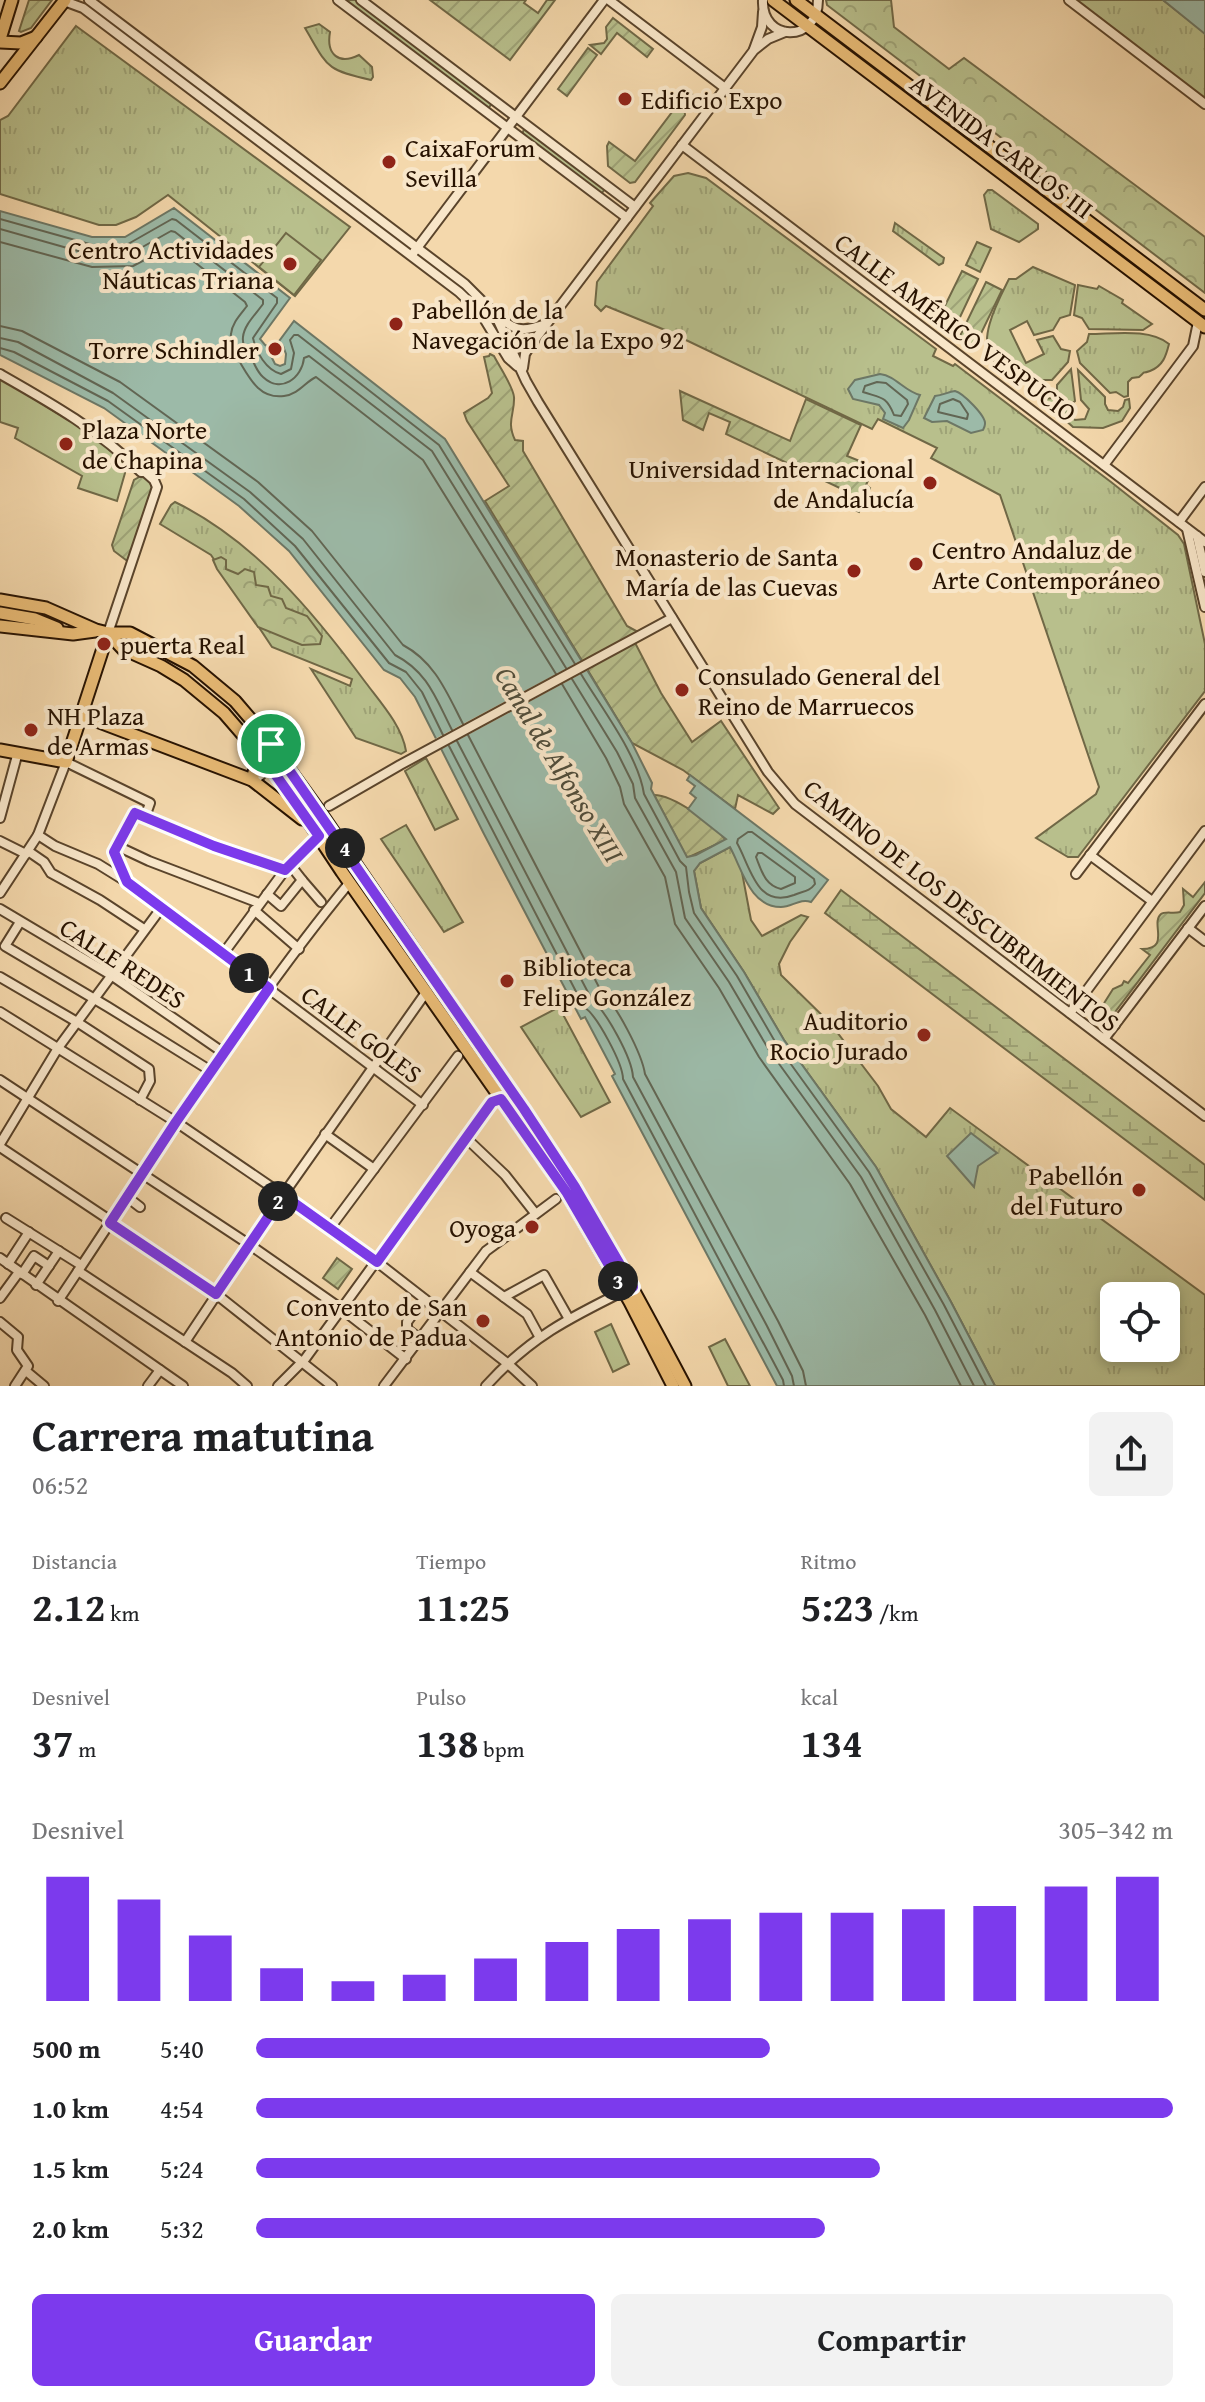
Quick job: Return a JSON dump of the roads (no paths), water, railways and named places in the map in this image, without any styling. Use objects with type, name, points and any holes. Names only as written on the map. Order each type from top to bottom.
[{"type":"main road","points":[[12,0],[0,40],[21,43],[36,36]]},
{"type":"main road","points":[[0,83],[64,0]]},
{"type":"main road","name":"AVENIDA CARLOS III","points":[[796,0],[1205,310]]},
{"type":"main road","name":"AVENIDA CARLOS III","points":[[763,3],[808,26],[1202,324]]},
{"type":"main road","points":[[0,600],[46,608],[102,632],[123,649],[184,680],[328,807],[575,1187],[628,1289],[668,1384]]},
{"type":"main road","points":[[0,613],[35,619],[73,634]]},
{"type":"main road","points":[[35,619],[65,616]]},
{"type":"main road","points":[[0,626],[73,634],[102,632]]},
{"type":"main road","points":[[0,750],[66,762],[102,632]]},
{"type":"main road","points":[[81,715],[253,777],[316,832]]},
{"type":"main road","points":[[268,755],[276,761],[277,774],[350,882],[567,1193],[685,1386]]},
{"type":"main road","points":[[253,777],[268,755]]},
{"type":"street","name":"CAMINO DE LOS DESCUBRIMIENTOS","points":[[64,0],[83,8],[477,295],[495,314],[531,390],[768,772],[795,804],[1205,1116]]},
{"type":"street","name":"CAMINO DE LOS DESCUBRIMIENTOS","points":[[89,0],[414,252],[471,303],[487,321],[508,358],[524,372]]},
{"type":"street","points":[[338,0],[627,218]]},
{"type":"street","points":[[361,0],[635,207]]},
{"type":"street","points":[[414,252],[606,0],[725,88]]},
{"type":"street","points":[[524,372],[525,354],[547,323],[754,50],[777,34],[797,32],[808,26],[816,15],[818,0]]},
{"type":"street","points":[[1069,0],[1205,104]]},
{"type":"street","points":[[754,50],[762,27],[763,3]]},
{"type":"street","points":[[763,3],[770,24],[785,32]]},
{"type":"street","name":"CALLE AMÉRICO VESPUCIO","points":[[682,145],[1205,542]]},
{"type":"street","points":[[495,314],[521,330],[547,323]]},
{"type":"street","points":[[1104,465],[1193,346],[1202,324]]},
{"type":"street","points":[[1193,346],[1205,340]]},
{"type":"street","points":[[0,374],[75,418],[118,449],[141,472],[149,474],[157,487],[102,632]]},
{"type":"street","points":[[1205,487],[1183,525],[1205,607]]},
{"type":"street","points":[[1197,536],[1205,572]]},
{"type":"street","points":[[328,807],[672,618]]},
{"type":"street","points":[[1076,874],[1205,704]]},
{"type":"street","points":[[0,818],[18,752]]},
{"type":"street","points":[[253,777],[260,777],[268,755]]},
{"type":"street","points":[[0,893],[38,835],[66,762],[150,803],[145,817]]},
{"type":"street","points":[[127,882],[114,852],[135,813],[214,846],[288,868],[321,902]]},
{"type":"street","points":[[1070,1013],[1205,831]]},
{"type":"street","points":[[223,954],[316,832]]},
{"type":"street","name":"CALLE GOLES","points":[[38,835],[127,882],[423,1105]]},
{"type":"street","points":[[0,841],[44,862],[51,873],[144,929]]},
{"type":"street","points":[[44,862],[55,846]]},
{"type":"street","points":[[117,846],[257,906],[299,949]]},
{"type":"street","points":[[1090,855],[1152,901]]},
{"type":"street","points":[[0,873],[10,876]]},
{"type":"street","points":[[267,894],[281,906],[302,880]]},
{"type":"street","points":[[58,1301],[211,1071],[269,988],[350,882]]},
{"type":"street","points":[[1104,1039],[1205,906]]},
{"type":"street","points":[[162,907],[58,1048],[0,1146],[216,1294],[332,1386]]},
{"type":"street","name":"CALLE REDES","points":[[0,909],[111,975],[224,1053]]},
{"type":"street","points":[[20,922],[5,946],[211,1071]]},
{"type":"street","points":[[1188,928],[1205,941]]},
{"type":"street","points":[[0,977],[149,1069],[150,1081],[140,1100]]},
{"type":"street","points":[[185,1342],[325,1134],[427,991]]},
{"type":"street","points":[[1079,999],[1115,1025]]},
{"type":"street","points":[[0,1012],[176,1122],[330,1228],[441,1311],[532,1386]]},
{"type":"street","points":[[330,1228],[458,1056]]},
{"type":"street","points":[[0,1080],[250,1245],[406,1359]]},
{"type":"street","points":[[278,1386],[305,1359],[343,1310],[492,1102],[501,1099]]},
{"type":"street","points":[[325,1134],[374,1169]]},
{"type":"street","points":[[466,1138],[505,1175],[535,1213]]},
{"type":"street","points":[[127,1197],[140,1207]]},
{"type":"street","points":[[384,1386],[486,1251],[556,1199]]},
{"type":"street","points":[[6,1218],[59,1251],[247,1386]]},
{"type":"street","points":[[29,1232],[4,1261],[183,1386]]},
{"type":"street","points":[[36,1285],[59,1251]]},
{"type":"street","points":[[0,1298],[34,1256],[49,1266]]},
{"type":"street","points":[[470,1272],[527,1314],[539,1336]]},
{"type":"street","points":[[504,1297],[544,1275],[569,1319]]},
{"type":"street","points":[[486,1386],[539,1336],[628,1289]]},
{"type":"street","points":[[420,1339],[407,1329],[407,1322],[424,1299]]},
{"type":"street","points":[[0,1322],[18,1337],[16,1346],[28,1366],[15,1386]]},
{"type":"street","points":[[148,1386],[160,1370]]},
{"type":"street","points":[[26,1371],[44,1386]]},
{"type":"water","points":[[1163,0],[1205,0],[1205,34]]},
{"type":"water","name":"Canal de Alfonso XIII","points":[[174,208],[290,298],[260,339],[272,348],[269,352],[275,364],[285,364],[283,346],[278,347],[277,344],[294,321],[445,439],[632,743],[652,783],[651,789],[687,857],[726,839],[688,809],[696,798],[690,793],[695,786],[687,780],[690,775],[828,880],[811,902],[781,907],[770,905],[754,894],[730,847],[700,863],[694,871],[701,908],[784,1040],[876,1167],[995,1386],[777,1386],[612,1076],[615,1074],[585,1017],[581,1019],[415,697],[400,678],[384,670],[289,551],[239,506],[104,408],[0,355],[0,211],[92,237],[125,237]]},
{"type":"water","points":[[880,374],[920,395],[903,428],[883,419],[885,413],[879,405],[853,399],[848,389],[855,380]]},
{"type":"water","points":[[955,391],[982,416],[985,424],[983,430],[971,433],[947,421],[932,422],[924,418],[935,396]]},
{"type":"water","points":[[971,1133],[997,1153],[978,1166],[974,1187],[947,1156]]},
{"type":"place","name":"Edificio Expo","points":[[625,99]]},
{"type":"place","name":"CaixaForum Sevilla","points":[[389,162]]},
{"type":"place","name":"Centro Actividades Náuticas Triana","points":[[290,264]]},
{"type":"place","name":"Pabellón de la Navegación de la Expo 92","points":[[396,324]]},
{"type":"place","name":"Torre Schindler","points":[[275,349]]},
{"type":"place","name":"Plaza Norte de Chapina","points":[[66,444]]},
{"type":"place","name":"Universidad Internacional de Andalucía","points":[[930,483]]},
{"type":"place","name":"Centro Andaluz de Arte Contemporáneo","points":[[916,564]]},
{"type":"place","name":"Monasterio de Santa María de las Cuevas","points":[[854,571]]},
{"type":"place","name":"puerta Real","points":[[104,644]]},
{"type":"place","name":"Consulado General del Reino de Marruecos","points":[[682,690]]},
{"type":"place","name":"NH Plaza de Armas","points":[[31,730]]},
{"type":"place","name":"Biblioteca Felipe González","points":[[507,981]]},
{"type":"place","name":"Auditorio Rocio Jurado","points":[[924,1035]]},
{"type":"place","name":"Pabellón del Futuro","points":[[1139,1190]]},
{"type":"place","name":"Oyoga","points":[[532,1227]]},
{"type":"place","name":"Convento de San Antonio de Padua","points":[[483,1321]]}]
